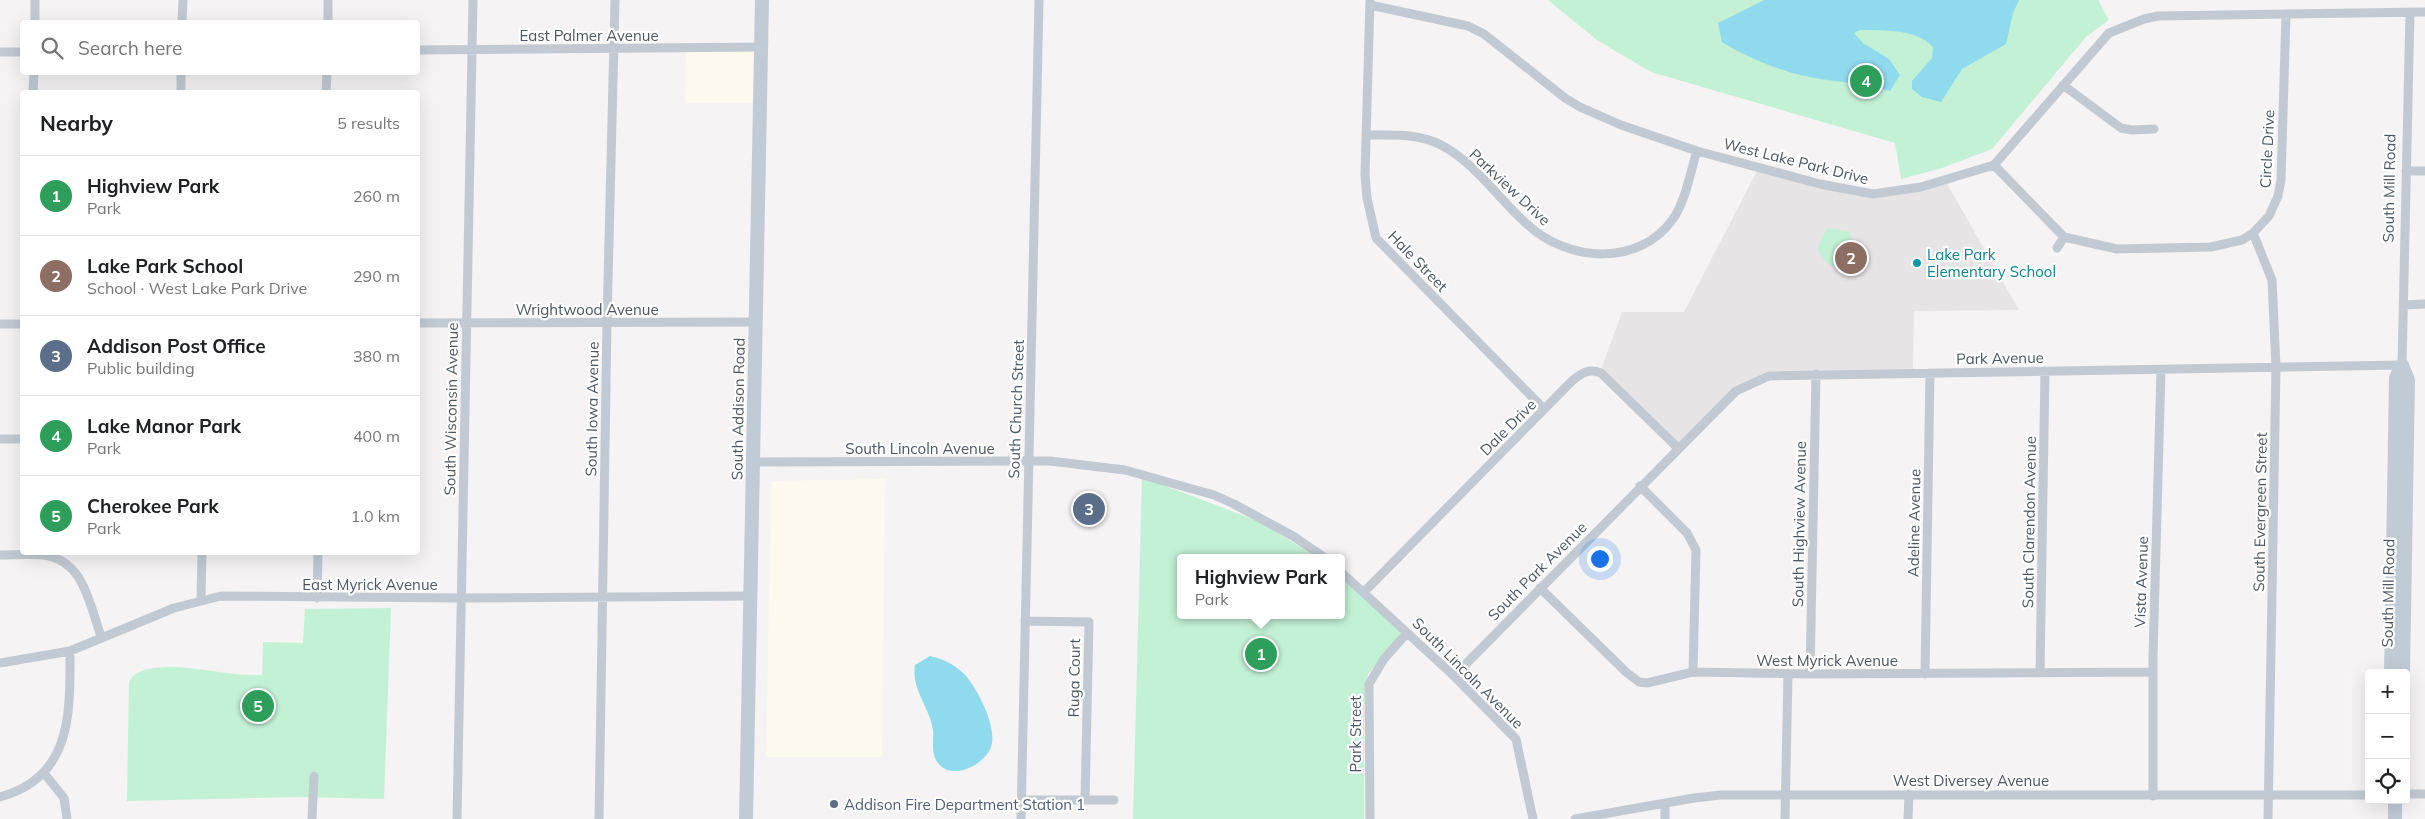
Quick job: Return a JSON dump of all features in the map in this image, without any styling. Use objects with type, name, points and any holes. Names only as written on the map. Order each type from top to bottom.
[{"type":"street","points":[[35,0],[35,20]]},
{"type":"street","points":[[182,0],[182,20]]},
{"type":"street","points":[[328,0],[328,20]]},
{"type":"street","name":"South Wisconsin Avenue","points":[[457,819],[473,0]]},
{"type":"street","name":"South Iowa Avenue","points":[[599,819],[607,322],[615,0]]},
{"type":"street","name":"South Addison Road","points":[[746,819],[762,0]]},
{"type":"street","name":"South Church Street","points":[[1020,819],[1039,0]]},
{"type":"street","name":"Hale Street","points":[[1370,2],[1365,175],[1367,198],[1376,238],[1544,409]]},
{"type":"street","name":"West Lake Park Drive","points":[[1370,2],[1468,26],[1484,34],[1549,87],[1580,107],[1621,125],[1697,151],[1820,184],[1873,194],[1921,187],[1994,166]]},
{"type":"street","name":"South Mill Road","points":[[2403,669],[2408,380],[2402,365],[2410,12]]},
{"type":"street","points":[[2057,248],[2064,237],[1994,166],[2062,85],[2109,33],[2144,18],[2158,16],[2425,12]]},
{"type":"street","name":"Circle Drive","points":[[2064,237],[2117,249],[2225,246],[2242,240],[2253,233],[2269,216],[2278,196],[2281,180],[2286,14]]},
{"type":"street","name":"East Palmer Avenue","points":[[420,50],[614,50],[761,47]]},
{"type":"street","points":[[0,52],[20,52]]},
{"type":"street","points":[[33,90],[34,75]]},
{"type":"street","points":[[181,75],[181,90]]},
{"type":"street","points":[[326,90],[327,75]]},
{"type":"street","points":[[2062,85],[2121,128],[2132,130],[2154,129]]},
{"type":"street","name":"Parkview Drive","points":[[1367,135],[1403,134],[1434,141],[1466,163],[1527,225],[1543,237],[1569,249],[1597,254],[1612,254],[1638,247],[1663,230],[1680,208],[1697,151]]},
{"type":"street","points":[[2406,171],[2425,171]]},
{"type":"street","name":"South Evergreen Street","points":[[2253,233],[2272,280],[2276,367],[2268,819]]},
{"type":"street","points":[[2403,305],[2425,304]]},
{"type":"street","name":"Wrightwood Avenue","points":[[420,323],[756,322]]},
{"type":"street","points":[[0,324],[20,324]]},
{"type":"street","name":"South Mill Road","points":[[2391,669],[2396,378],[2402,365]]},
{"type":"street","name":"Park Avenue","points":[[1640,486],[1736,391],[1769,376],[2402,365]]},
{"type":"street","name":"Vista Avenue","points":[[2153,796],[2153,672],[2161,370]]},
{"type":"street","name":"Dale Drive","points":[[1364,592],[1544,409],[1583,373],[1596,371],[1607,378],[1678,448]]},
{"type":"street","name":"South Clarendon Avenue","points":[[2040,673],[2045,371]]},
{"type":"street","name":"Adeline Avenue","points":[[1925,674],[1930,373]]},
{"type":"street","name":"South Highview Avenue","points":[[1810,674],[1816,374]]},
{"type":"street","points":[[0,439],[20,439]]},
{"type":"street","name":"South Lincoln Avenue","points":[[753,462],[1050,461],[1125,470],[1214,496],[1293,536],[1319,554]]},
{"type":"street","points":[[1640,486],[1688,534],[1693,542],[1696,558],[1693,672]]},
{"type":"street","name":"South Park Avenue","points":[[1454,676],[1640,486]]},
{"type":"street","points":[[0,555],[43,555],[63,560],[80,576],[101,636]]},
{"type":"street","points":[[201,599],[202,555]]},
{"type":"street","points":[[317,598],[318,555]]},
{"type":"street","name":"South Lincoln Avenue","points":[[1345,575],[1454,676],[1516,739],[1533,819]]},
{"type":"street","name":"West Myrick Avenue","points":[[1540,588],[1626,672],[1639,682],[1693,672],[1925,674],[2153,672]]},
{"type":"street","name":"East Myrick Avenue","points":[[0,663],[70,651],[101,636],[201,599],[221,596],[461,598],[751,596]]},
{"type":"street","name":"Ruga Court","points":[[1025,621],[1089,622],[1085,800]]},
{"type":"street","name":"Park Street","points":[[1370,819],[1369,684],[1384,659],[1408,633]]},
{"type":"street","points":[[0,797],[23,788],[44,773],[58,751],[68,721],[70,651]]},
{"type":"street","points":[[1785,819],[1788,674]]},
{"type":"street","points":[[44,773],[64,798],[67,819]]},
{"type":"street","points":[[312,819],[314,776]]},
{"type":"street","points":[[1908,819],[1909,794]]},
{"type":"street","points":[[2410,794],[2425,794]]},
{"type":"street","name":"West Diversey Avenue","points":[[1575,819],[1721,795],[2365,795]]},
{"type":"street","points":[[1021,800],[1114,800]]},
{"type":"street","points":[[1665,803],[1665,819]]},
{"type":"street","points":[[2395,804],[2395,819]]},
{"type":"shaded area","points":[[686,49],[758,50],[756,103],[685,103]]},
{"type":"shaded area","points":[[1758,169],[1852,194],[1946,182],[2019,310],[1914,311],[1913,370],[1769,373],[1734,389],[1678,444],[1601,370],[1622,312],[1684,312]]},
{"type":"shaded area","points":[[885,479],[882,757],[766,757],[771,481]]},
{"type":"green space","points":[[1548,0],[2098,0],[2109,20],[2086,37],[1992,149],[1942,168],[1901,179],[1895,143],[1651,72],[1597,40]]},
{"type":"green space","points":[[1827,228],[1850,232],[1851,248],[1844,266],[1835,267],[1831,265],[1817,249]]},
{"type":"green space","points":[[1142,477],[1263,523],[1311,554],[1177,554],[1177,619],[1345,619],[1345,582],[1402,633],[1368,674],[1364,698],[1364,819],[1133,819]]},
{"type":"green space","points":[[391,608],[384,799],[300,797],[127,801],[129,682],[136,674],[147,669],[178,667],[262,675],[263,642],[303,643],[305,609]]},
{"type":"water","points":[[1764,0],[2019,0],[2013,13],[2006,44],[1962,69],[1941,102],[1922,97],[1912,89],[1912,81],[1932,58],[1933,47],[1918,36],[1889,31],[1860,30],[1854,33],[1863,43],[1889,59],[1900,75],[1890,91],[1790,72],[1750,57],[1722,42],[1718,23]]},
{"type":"water","points":[[930,656],[949,662],[964,674],[975,688],[989,719],[992,729],[991,747],[981,760],[974,766],[966,769],[949,770],[942,767],[934,756],[933,730],[918,690],[915,674],[915,665]]},
{"type":"place","name":"Lake Manor Park","points":[[1866,81]]},
{"type":"place","name":"Lake Park School","points":[[1851,258]]},
{"type":"place","name":"Lake Park Elementary School","points":[[1917,263]]},
{"type":"place","name":"Addison Post Office","points":[[1089,509]]},
{"type":"place","name":"Highview Park","points":[[1261,654]]},
{"type":"place","name":"Cherokee Park","points":[[258,706]]},
{"type":"place","name":"Addison Fire Department Station 1","points":[[834,804]]}]
